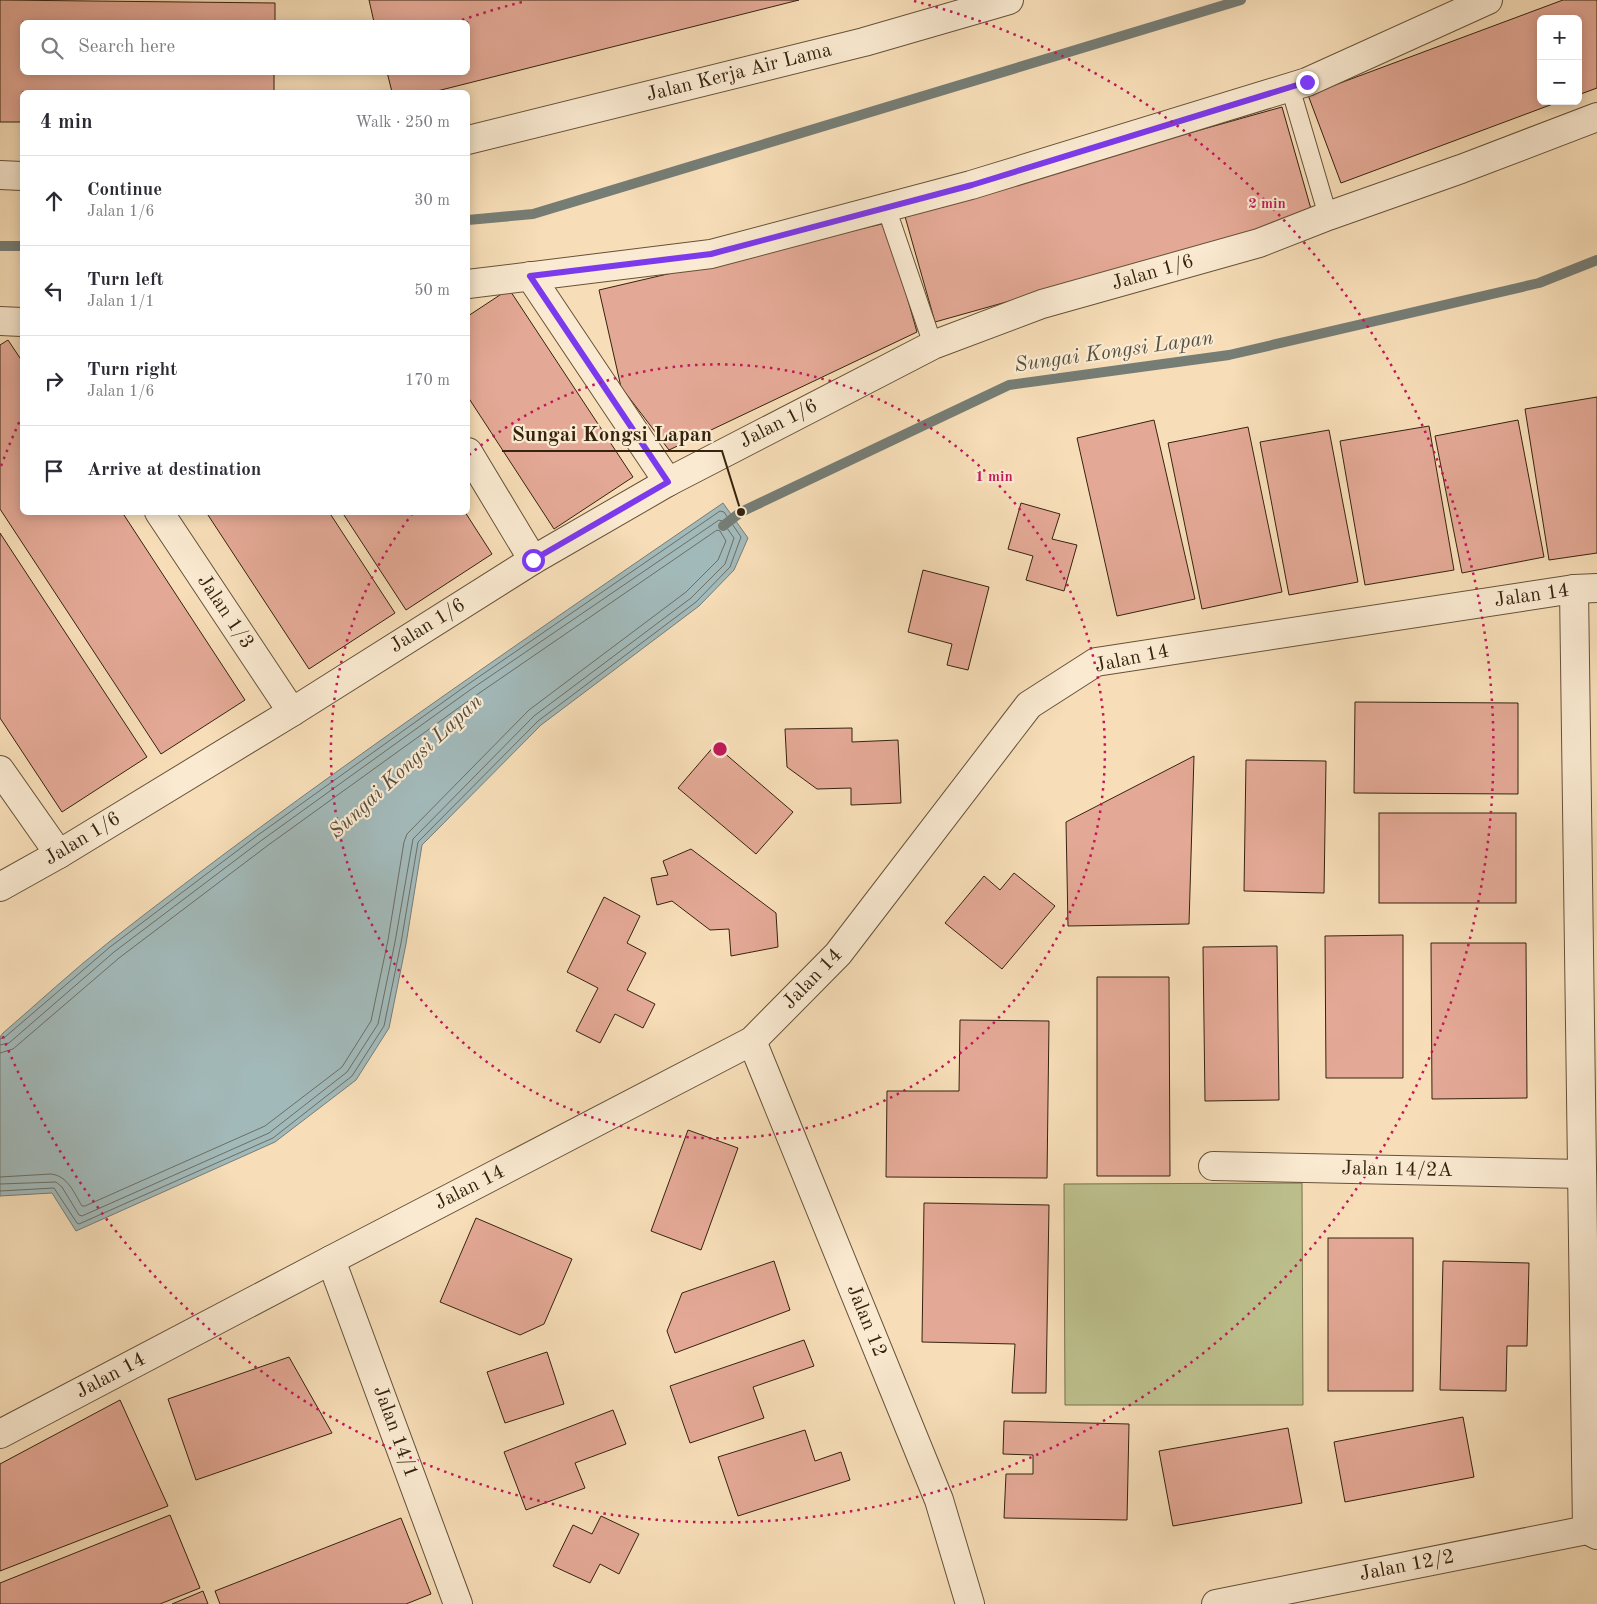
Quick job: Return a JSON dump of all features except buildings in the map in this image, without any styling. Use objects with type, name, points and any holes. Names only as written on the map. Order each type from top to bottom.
[{"type":"street","name":"Jalan Kerja Air Lama","points":[[470,140],[864,42],[1009,0]]},
{"type":"street","points":[[470,284],[711,254],[972,185],[1307,82],[1488,0]]},
{"type":"street","name":"Jalan 1/6","points":[[0,887],[59,854],[292,712],[533,560],[668,482],[934,344],[1042,304],[1260,243],[1597,117]]},
{"type":"street","points":[[0,175],[20,176]]},
{"type":"street","points":[[530,276],[668,482]]},
{"type":"street","points":[[0,322],[20,322]]},
{"type":"street","points":[[470,455],[533,560]]},
{"type":"street","name":"Jalan 1/3","points":[[160,515],[292,712]]},
{"type":"street","points":[[1586,589],[1582,1174],[1592,1532]]},
{"type":"street","name":"Jalan 14","points":[[0,1434],[752,1042],[838,954],[1029,705],[1096,662],[1586,589]]},
{"type":"street","points":[[0,770],[59,854]]},
{"type":"street","name":"Jalan 12","points":[[752,1042],[939,1500],[970,1604]]},
{"type":"street","name":"Jalan 14/2A","points":[[1213,1166],[1582,1174]]},
{"type":"street","name":"Jalan 14/1","points":[[331,1260],[458,1604]]},
{"type":"street","name":"Jalan 12/2","points":[[1216,1604],[1592,1532]]},
{"type":"lane","points":[[1290,86],[1328,216]]},
{"type":"lane","points":[[886,207],[934,344]]},
{"type":"green space","points":[[1302,1183],[1303,1405],[1065,1405],[1064,1184]]},
{"type":"water","points":[[723,503],[748,538],[734,570],[699,606],[541,725],[422,845],[406,944],[389,1028],[356,1080],[275,1142],[76,1231],[52,1193],[0,1196],[0,1037],[3,1033],[109,942],[259,828],[413,718]]},
{"type":"waterway","points":[[470,220],[533,214],[1241,0]]},
{"type":"waterway","points":[[0,246],[20,246]]},
{"type":"waterway","name":"Sungai Kongsi Lapan","points":[[723,526],[741,512],[1009,385],[1229,355],[1539,283],[1597,260]]},
{"type":"place","name":"Sungai Kongsi Lapan","points":[[741,512]]},
{"type":"route","points":[[533,560],[668,482],[530,276],[711,254],[972,185],[1307,82]]}]
